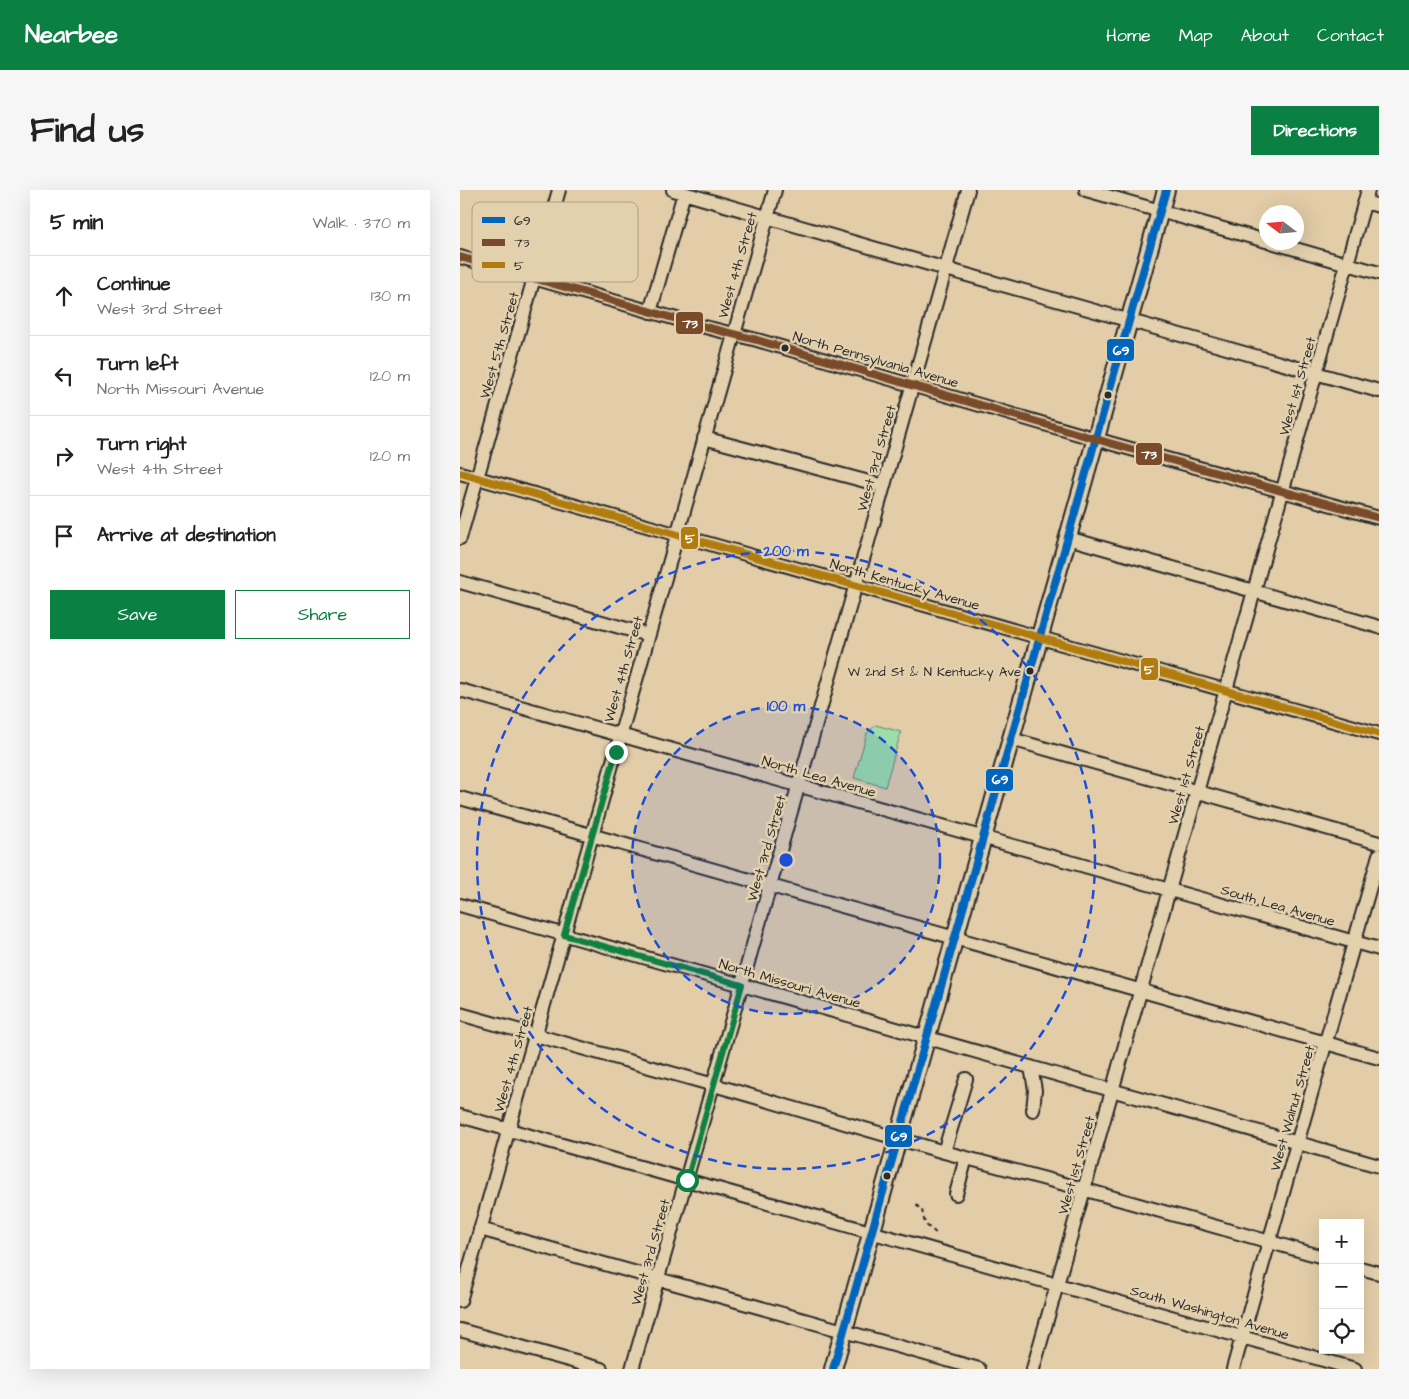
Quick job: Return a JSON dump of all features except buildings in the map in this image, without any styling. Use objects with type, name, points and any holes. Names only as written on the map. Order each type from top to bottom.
[{"type":"main road","points":[[833,1369],[1166,190]]},
{"type":"street","name":"West 4th Street","points":[[460,1302],[775,190]]},
{"type":"street","name":"West 3rd Street","points":[[632,1369],[968,190]]},
{"type":"street","points":[[1086,190],[1259,239]]},
{"type":"street","points":[[650,312],[678,192],[1379,391]]},
{"type":"street","points":[[1366,196],[1379,206]]},
{"type":"street","name":"West 1st Street","points":[[1033,1369],[1366,196]]},
{"type":"street","points":[[1299,250],[1379,273]]},
{"type":"street","name":"West 5th Street","points":[[460,538],[533,282]]},
{"type":"street","name":"North Pennsylvania Avenue","points":[[548,282],[1379,518]]},
{"type":"street","points":[[704,438],[884,486]]},
{"type":"street","name":"North Kentucky Avenue","points":[[460,473],[1379,734]]},
{"type":"street","points":[[1068,538],[1379,626]]},
{"type":"street","points":[[460,582],[648,635]]},
{"type":"street","name":"North Lea Avenue","points":[[460,690],[1169,890]]},
{"type":"street","points":[[1011,739],[1379,842]]},
{"type":"street","points":[[460,798],[1379,1058]]},
{"type":"street","name":"West Walnut Street","points":[[1233,1369],[1379,855]]},
{"type":"street","name":"South Lea Avenue","points":[[1169,890],[1379,949]]},
{"type":"street","name":"North Missouri Avenue","points":[[460,905],[1379,1166]]},
{"type":"street","points":[[460,1014],[944,1152],[1084,1189],[1319,1256]]},
{"type":"street","points":[[1031,1067],[1035,1090],[1032,1110]]},
{"type":"street","points":[[944,1152],[966,1079]]},
{"type":"street","name":"South Washington Avenue","points":[[460,1116],[1356,1369]]},
{"type":"street","points":[[956,1194],[966,1158]]},
{"type":"street","points":[[480,1229],[978,1369]]},
{"type":"street","points":[[1364,1269],[1379,1273]]},
{"type":"street","points":[[460,1330],[601,1369]]},
{"type":"path","points":[[916,1205],[922,1210],[925,1224],[937,1234]]},
{"type":"green space","points":[[876,725],[901,732],[885,787],[854,778],[867,733]]},
{"type":"transit line","name":"69","points":[[833,1369],[1166,190]]},
{"type":"transit line","name":"73","points":[[460,257],[472,260]]},
{"type":"transit line","name":"73","points":[[547,282],[1379,518]]},
{"type":"transit line","name":"5","points":[[460,473],[1379,734]]},
{"type":"place","name":"W 2nd St & N Kentucky Ave","points":[[1030,671]]},
{"type":"route","points":[[616,752],[564,935],[742,985],[687,1180]]}]
